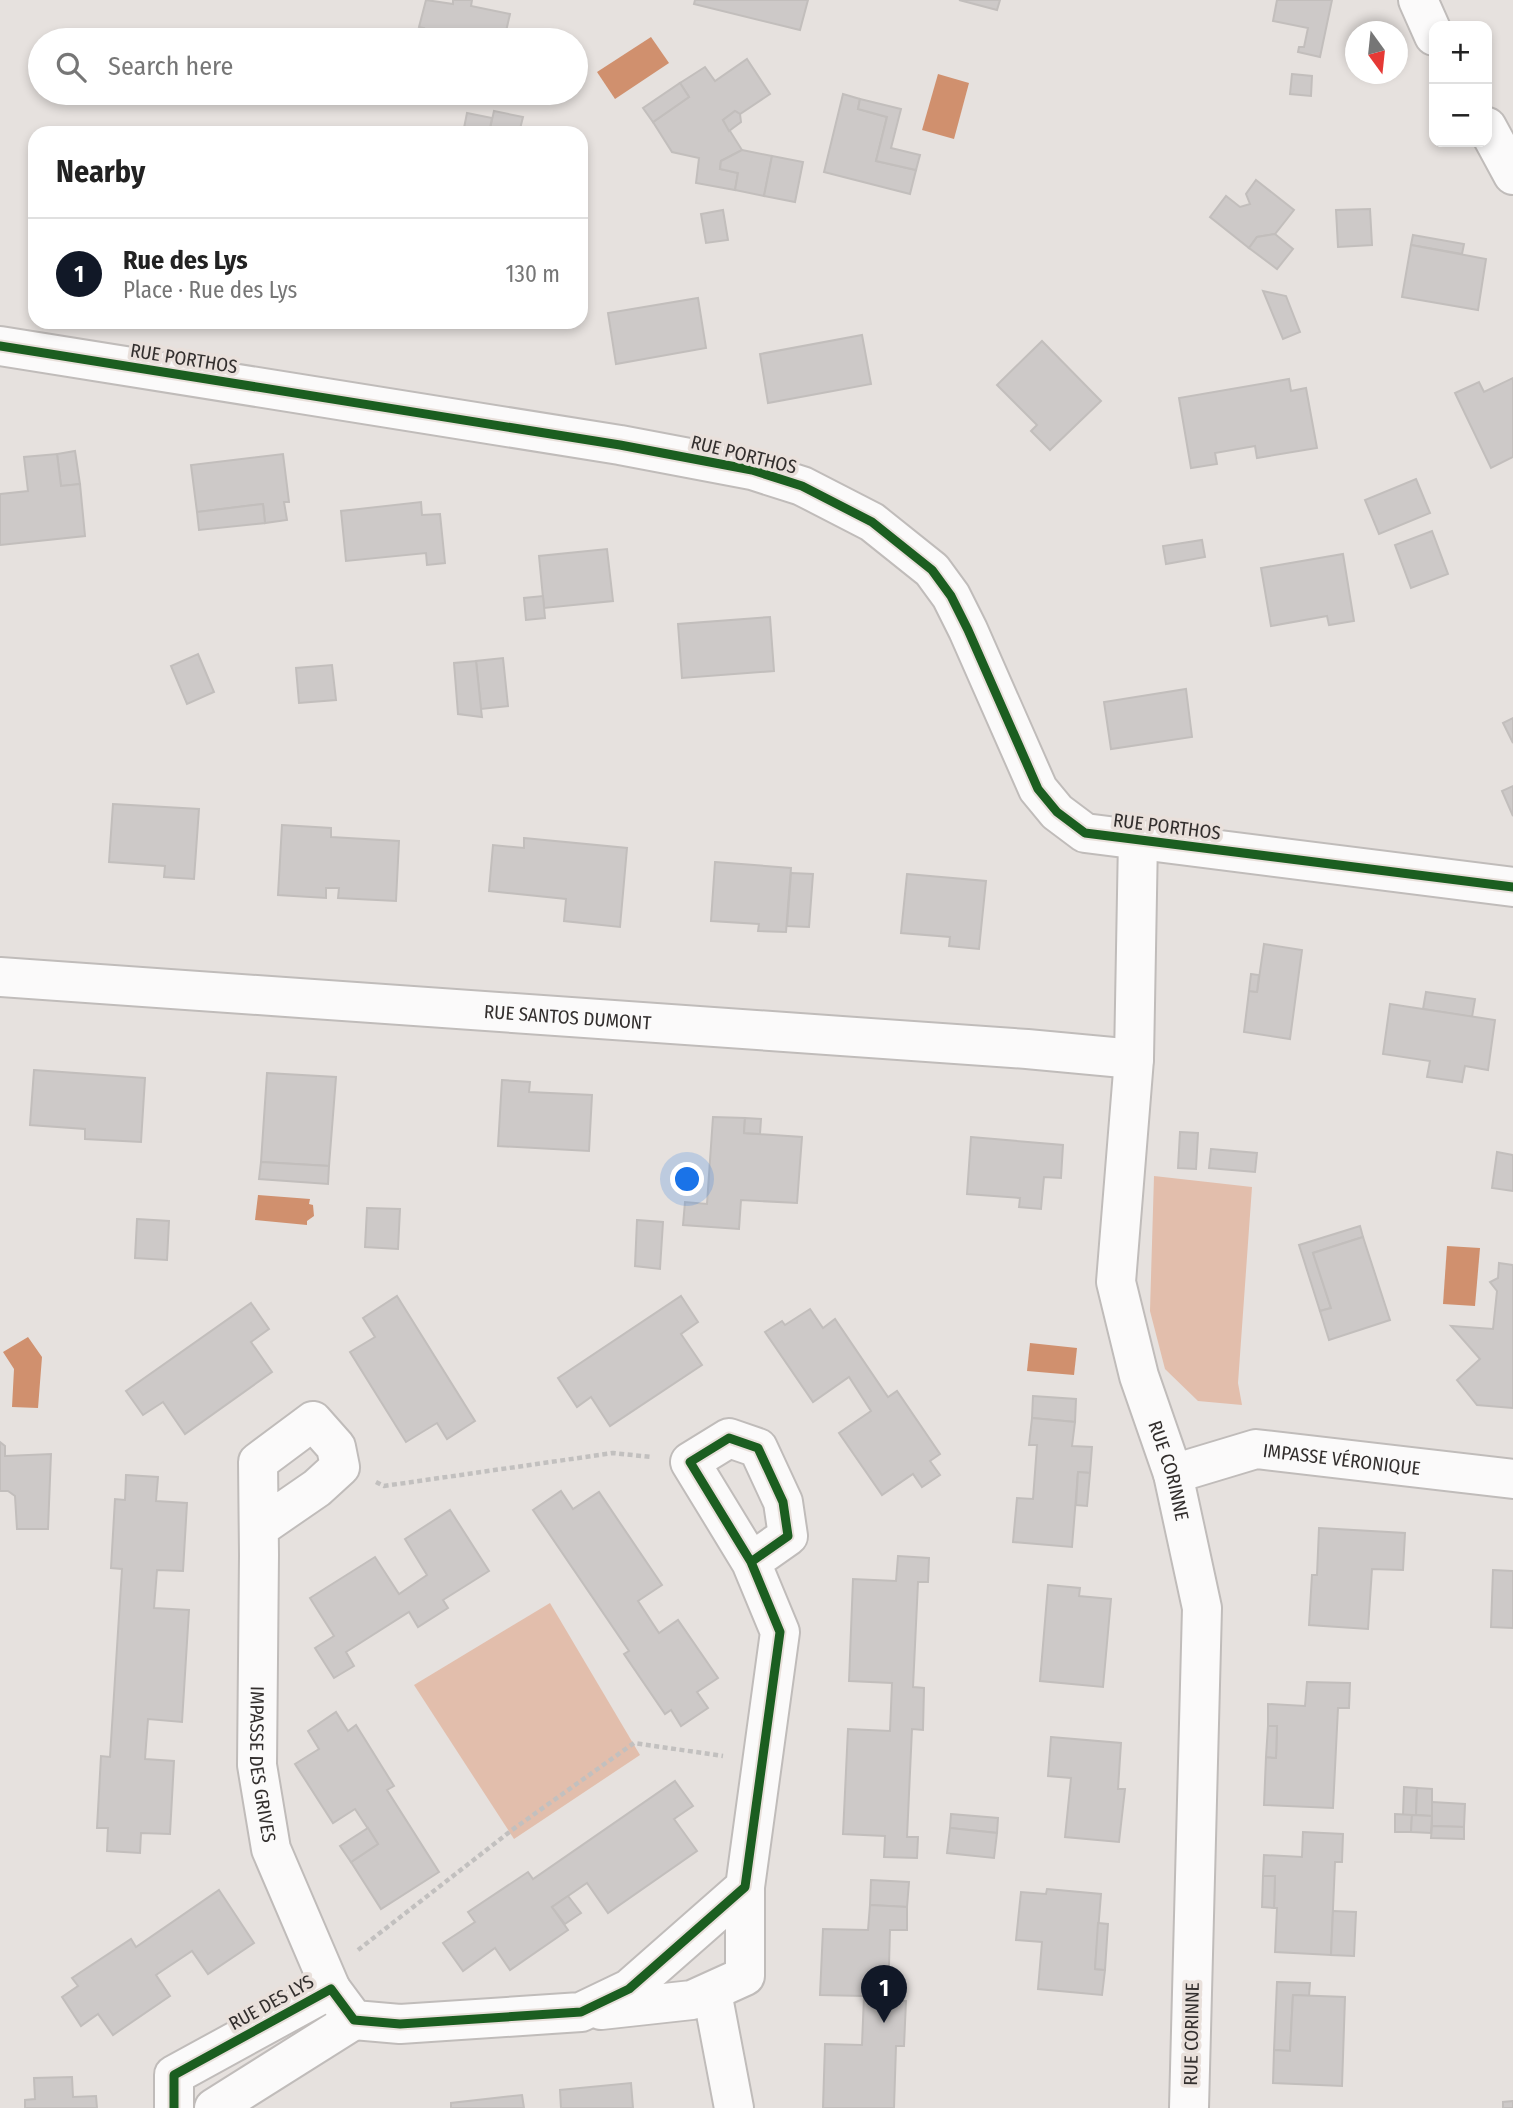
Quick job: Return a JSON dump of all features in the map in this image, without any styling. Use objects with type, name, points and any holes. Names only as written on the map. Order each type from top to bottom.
[{"type":"street","points":[[1418,0],[1429,25]]},
{"type":"street","points":[[1492,136],[1513,175]]},
{"type":"street","name":"RUE PORTHOS","points":[[0,346],[620,445],[752,470],[802,486],[872,522],[932,570],[957,607],[1038,789],[1058,813],[1085,834],[1513,887]]},
{"type":"street","name":"RUE CORINNE","points":[[1139,839],[1134,1059],[1116,1282],[1139,1376],[1173,1474],[1202,1608],[1189,2108]]},
{"type":"street","name":"RUE SANTOS DUMONT","points":[[0,977],[1027,1049],[1134,1059]]},
{"type":"street","name":"IMPASSE DES GRIVES","points":[[328,1982],[271,1850],[257,1765],[258,1462],[313,1421],[336,1447],[340,1467]]},
{"type":"street","points":[[214,2108],[354,2020],[400,2024],[581,2012],[692,2000],[745,1976],[745,1887],[780,1632],[751,1562],[690,1462],[729,1438],[758,1448],[783,1502],[788,1536],[751,1562]]},
{"type":"street","name":"IMPASSE VÉRONIQUE","points":[[1173,1474],[1256,1449],[1513,1479]]},
{"type":"street","points":[[258,1528],[317,1488],[340,1467]]},
{"type":"street","points":[[581,2012],[629,1989],[745,1887]]},
{"type":"street","name":"RUE DES LYS","points":[[174,2108],[174,2075],[328,1982],[354,2020]]},
{"type":"street","points":[[712,1992],[734,2108]]},
{"type":"path","points":[[340,1467],[384,1486],[613,1453],[690,1462]]},
{"type":"path","points":[[328,1982],[512,1830],[634,1743],[762,1761]]},
{"type":"shaded area","points":[[651,37],[669,63],[615,99],[597,72]]},
{"type":"shaded area","points":[[938,74],[969,83],[954,139],[922,130]]},
{"type":"shaded area","points":[[1154,1176],[1252,1187],[1238,1383],[1242,1405],[1198,1401],[1165,1369],[1150,1311]]},
{"type":"shaded area","points":[[258,1195],[310,1199],[309,1204],[313,1205],[314,1216],[307,1221],[307,1225],[255,1220]]},
{"type":"shaded area","points":[[1447,1246],[1480,1248],[1475,1306],[1443,1304]]},
{"type":"shaded area","points":[[28,1337],[42,1357],[38,1408],[12,1407],[14,1369],[3,1352]]},
{"type":"shaded area","points":[[1030,1343],[1077,1348],[1074,1375],[1027,1371]]},
{"type":"shaded area","points":[[550,1603],[640,1755],[514,1839],[414,1685]]},
{"type":"building","points":[[426,0],[453,4],[453,0],[472,0],[471,6],[510,14],[507,28],[419,27]]},
{"type":"building","points":[[695,0],[808,0],[800,30],[694,4]]},
{"type":"building","points":[[959,0],[1000,0],[997,10]]},
{"type":"building","points":[[1277,0],[1332,0],[1320,57],[1298,52],[1299,47],[1304,47],[1308,28],[1273,21]]},
{"type":"building","points":[[747,59],[770,94],[740,114],[735,111],[723,120],[742,150],[721,161],[720,169],[738,173],[735,190],[696,183],[699,158],[672,152],[653,122],[689,97],[680,83],[705,67],[715,81]]},
{"type":"building","points":[[1292,74],[1312,76],[1311,96],[1290,94]]},
{"type":"building","points":[[680,83],[689,97],[653,122],[643,108]]},
{"type":"building","points":[[843,94],[860,99],[858,109],[887,117],[876,161],[916,170],[910,194],[824,172]]},
{"type":"building","points":[[860,99],[901,109],[891,148],[920,155],[916,170],[876,161],[887,117],[858,109]]},
{"type":"building","points":[[494,111],[523,117],[521,126],[491,126]]},
{"type":"building","points":[[735,111],[740,114],[741,122],[729,131],[723,120]]},
{"type":"building","points":[[467,113],[492,118],[490,126],[464,126]]},
{"type":"building","points":[[742,150],[772,156],[764,196],[735,190],[738,173],[720,169],[721,161]]},
{"type":"building","points":[[772,156],[803,162],[795,202],[764,196]]},
{"type":"building","points":[[1256,180],[1294,210],[1275,234],[1257,237],[1249,248],[1210,217],[1226,196],[1240,207],[1250,204],[1246,194]]},
{"type":"building","points":[[1370,209],[1372,245],[1338,247],[1336,210]]},
{"type":"building","points":[[723,210],[728,240],[706,243],[701,214]]},
{"type":"building","points":[[1275,234],[1293,249],[1277,269],[1249,248],[1257,237]]},
{"type":"building","points":[[1413,235],[1464,244],[1462,254],[1411,245]]},
{"type":"building","points":[[1411,245],[1486,259],[1478,310],[1402,297]]},
{"type":"building","points":[[1263,291],[1286,296],[1300,332],[1283,339]]},
{"type":"building","points":[[698,298],[706,348],[616,364],[608,313]]},
{"type":"building","points":[[862,335],[871,384],[768,403],[760,354]]},
{"type":"building","points":[[1042,341],[1101,401],[1050,450],[1031,431],[1037,425],[997,385]]},
{"type":"building","points":[[1513,378],[1513,457],[1491,468],[1455,393],[1479,382],[1484,392]]},
{"type":"building","points":[[1289,379],[1291,391],[1306,388],[1317,448],[1257,458],[1255,446],[1215,453],[1217,464],[1191,468],[1179,398]]},
{"type":"building","points":[[75,451],[80,484],[61,486],[57,454]]},
{"type":"building","points":[[57,454],[61,486],[80,484],[85,536],[0,545],[0,494],[28,491],[24,457]]},
{"type":"building","points":[[283,454],[289,502],[284,502],[287,520],[265,523],[263,504],[197,512],[191,465]]},
{"type":"building","points":[[1416,479],[1430,513],[1379,534],[1365,500]]},
{"type":"building","points":[[421,502],[422,515],[440,514],[445,563],[427,565],[426,553],[346,561],[341,511]]},
{"type":"building","points":[[263,504],[265,523],[199,530],[197,512]]},
{"type":"building","points":[[1432,531],[1448,574],[1411,588],[1395,545]]},
{"type":"building","points":[[1202,540],[1205,557],[1166,564],[1163,546]]},
{"type":"building","points":[[607,549],[613,601],[544,608],[539,556]]},
{"type":"building","points":[[1343,554],[1354,621],[1329,625],[1327,616],[1271,626],[1261,568]]},
{"type":"building","points":[[543,596],[545,618],[526,620],[524,598]]},
{"type":"building","points":[[770,617],[774,671],[682,678],[678,624]]},
{"type":"building","points":[[198,654],[214,692],[187,704],[171,666]]},
{"type":"building","points":[[503,658],[508,706],[481,709],[476,661]]},
{"type":"building","points":[[476,661],[482,717],[458,714],[454,663]]},
{"type":"building","points":[[332,665],[336,700],[299,703],[296,668]]},
{"type":"building","points":[[1186,689],[1192,737],[1111,749],[1104,702]]},
{"type":"building","points":[[1513,718],[1513,743],[1503,723]]},
{"type":"building","points":[[1513,786],[1513,816],[1502,791]]},
{"type":"building","points":[[113,804],[199,809],[194,879],[164,877],[165,866],[109,862]]},
{"type":"building","points":[[282,825],[331,828],[331,837],[399,841],[396,901],[338,898],[339,888],[326,888],[326,898],[278,895]]},
{"type":"building","points":[[524,838],[627,848],[620,927],[564,921],[566,899],[489,891],[493,845],[524,848]]},
{"type":"building","points":[[715,862],[791,868],[786,932],[758,931],[759,924],[711,921]]},
{"type":"building","points":[[791,873],[813,874],[809,927],[787,926]]},
{"type":"building","points":[[907,874],[986,881],[979,949],[949,946],[950,937],[901,933]]},
{"type":"building","points":[[1264,944],[1302,950],[1290,1039],[1244,1032],[1249,991],[1257,992]]},
{"type":"building","points":[[1251,974],[1259,975],[1257,992],[1249,991]]},
{"type":"building","points":[[1426,992],[1475,999],[1472,1017],[1423,1009]]},
{"type":"building","points":[[1390,1004],[1495,1020],[1488,1070],[1465,1066],[1462,1082],[1427,1077],[1430,1061],[1383,1054]]},
{"type":"building","points":[[34,1070],[145,1078],[141,1142],[85,1139],[85,1129],[30,1125]]},
{"type":"building","points":[[267,1073],[336,1077],[329,1166],[261,1162]]},
{"type":"building","points":[[502,1080],[530,1082],[529,1092],[592,1095],[589,1151],[498,1146]]},
{"type":"building","points":[[713,1117],[745,1118],[744,1133],[802,1137],[797,1203],[741,1200],[739,1229],[683,1225],[685,1202],[707,1204]]},
{"type":"building","points":[[745,1118],[761,1119],[760,1134],[744,1133]]},
{"type":"building","points":[[1180,1132],[1198,1133],[1196,1169],[1178,1168]]},
{"type":"building","points":[[971,1137],[1063,1145],[1061,1178],[1044,1177],[1041,1209],[1019,1207],[1020,1198],[967,1194]]},
{"type":"building","points":[[1211,1149],[1257,1153],[1255,1172],[1209,1168]]},
{"type":"building","points":[[1497,1152],[1513,1155],[1513,1191],[1492,1188]]},
{"type":"building","points":[[261,1162],[329,1166],[328,1184],[259,1179]]},
{"type":"building","points":[[367,1208],[400,1209],[398,1249],[365,1247]]},
{"type":"building","points":[[137,1219],[169,1221],[167,1260],[135,1258]]},
{"type":"building","points":[[637,1220],[663,1222],[660,1269],[635,1266]]},
{"type":"building","points":[[1360,1226],[1363,1237],[1313,1253],[1331,1308],[1320,1311],[1299,1245]]},
{"type":"building","points":[[1363,1237],[1390,1320],[1329,1340],[1320,1311],[1331,1308],[1313,1253]]},
{"type":"building","points":[[1499,1263],[1513,1265],[1513,1408],[1477,1405],[1457,1380],[1480,1359],[1451,1326],[1493,1329],[1497,1291],[1490,1282],[1498,1278]]},
{"type":"building","points":[[397,1296],[475,1421],[447,1439],[437,1423],[406,1442],[350,1352],[375,1337],[363,1318]]},
{"type":"building","points":[[681,1296],[698,1322],[681,1334],[702,1365],[610,1426],[591,1397],[577,1407],[558,1378]]},
{"type":"building","points":[[251,1303],[269,1329],[251,1342],[272,1372],[185,1434],[163,1402],[143,1415],[126,1391]]},
{"type":"building","points":[[810,1309],[823,1328],[835,1319],[888,1397],[897,1391],[940,1454],[930,1461],[940,1475],[922,1487],[913,1474],[882,1495],[839,1433],[871,1411],[849,1377],[813,1402],[765,1332],[782,1321],[785,1325]]},
{"type":"building","points":[[1033,1396],[1076,1399],[1075,1422],[1032,1418]]},
{"type":"building","points":[[1032,1418],[1075,1422],[1072,1446],[1092,1447],[1090,1473],[1078,1472],[1072,1547],[1013,1542],[1017,1498],[1033,1499],[1037,1445],[1029,1445]]},
{"type":"building","points":[[0,1442],[5,1446],[5,1456],[51,1454],[48,1529],[17,1529],[15,1496],[8,1491],[0,1491]]},
{"type":"building","points":[[1078,1472],[1090,1473],[1087,1506],[1076,1505]]},
{"type":"building","points":[[126,1475],[158,1477],[156,1501],[187,1503],[183,1571],[157,1570],[154,1608],[189,1610],[182,1722],[148,1719],[145,1759],[174,1761],[170,1834],[141,1833],[140,1853],[107,1851],[108,1828],[97,1828],[101,1756],[110,1757],[122,1569],[111,1568],[115,1499],[125,1500]]},
{"type":"building","points":[[561,1491],[573,1509],[599,1492],[662,1585],[638,1601],[659,1633],[678,1620],[718,1678],[697,1692],[708,1708],[681,1726],[671,1710],[665,1714],[624,1654],[629,1651],[533,1510]]},
{"type":"building","points":[[450,1510],[489,1571],[443,1600],[448,1608],[418,1627],[409,1612],[346,1652],[354,1666],[334,1678],[315,1648],[334,1636],[310,1598],[375,1557],[399,1594],[427,1575],[405,1539]]},
{"type":"building","points":[[1319,1528],[1405,1533],[1403,1570],[1372,1569],[1368,1629],[1309,1625],[1312,1575],[1317,1575]]},
{"type":"building","points":[[898,1556],[929,1558],[928,1582],[918,1582],[913,1687],[924,1688],[923,1730],[912,1729],[907,1837],[918,1837],[917,1858],[884,1857],[885,1836],[843,1834],[848,1729],[890,1731],[892,1683],[849,1681],[853,1579],[896,1581]]},
{"type":"building","points":[[1493,1570],[1513,1571],[1513,1628],[1491,1627]]},
{"type":"building","points":[[1048,1585],[1080,1588],[1079,1596],[1111,1599],[1103,1687],[1040,1681]]},
{"type":"building","points":[[1307,1682],[1350,1683],[1349,1708],[1338,1708],[1333,1808],[1264,1805],[1266,1757],[1276,1758],[1277,1726],[1268,1726],[1268,1704],[1305,1706]]},
{"type":"building","points":[[336,1712],[348,1731],[356,1725],[394,1786],[387,1790],[439,1872],[381,1909],[351,1862],[378,1844],[355,1809],[333,1823],[295,1764],[319,1749],[308,1731]]},
{"type":"building","points":[[1268,1726],[1277,1726],[1276,1758],[1266,1757]]},
{"type":"building","points":[[1051,1737],[1121,1743],[1118,1789],[1125,1789],[1119,1842],[1065,1837],[1071,1778],[1048,1776]]},
{"type":"building","points":[[675,1781],[693,1806],[674,1819],[697,1851],[608,1913],[587,1883],[552,1907],[568,1930],[510,1970],[495,1948],[463,1971],[443,1943],[475,1922],[468,1912],[528,1872],[533,1879]]},
{"type":"building","points":[[1404,1787],[1417,1788],[1416,1815],[1403,1815]]},
{"type":"building","points":[[1417,1788],[1432,1789],[1432,1816],[1416,1815]]},
{"type":"building","points":[[1432,1802],[1465,1804],[1464,1827],[1432,1826]]},
{"type":"building","points":[[951,1814],[998,1818],[997,1833],[950,1828]]},
{"type":"building","points":[[1395,1814],[1412,1815],[1411,1832],[1395,1832]]},
{"type":"building","points":[[1412,1815],[1432,1816],[1431,1833],[1411,1832]]},
{"type":"building","points":[[1432,1826],[1464,1827],[1464,1839],[1431,1838]]},
{"type":"building","points":[[368,1828],[378,1844],[351,1862],[340,1846]]},
{"type":"building","points":[[950,1828],[997,1833],[994,1858],[947,1853]]},
{"type":"building","points":[[1303,1832],[1343,1834],[1342,1862],[1335,1862],[1331,1955],[1275,1952],[1275,1876],[1263,1876],[1264,1855],[1302,1857]]},
{"type":"building","points":[[1263,1876],[1275,1876],[1274,1908],[1262,1907]]},
{"type":"building","points":[[871,1880],[909,1882],[907,1907],[870,1905]]},
{"type":"building","points":[[1047,1889],[1101,1894],[1095,1969],[1105,1970],[1102,1995],[1038,1989],[1042,1942],[1016,1940],[1021,1892],[1046,1894]]},
{"type":"building","points":[[219,1890],[254,1943],[208,1974],[192,1951],[156,1975],[170,1996],[113,2035],[98,2014],[81,2026],[62,1997],[78,1986],[72,1978],[131,1939],[136,1947]]},
{"type":"building","points":[[568,1896],[581,1913],[565,1924],[552,1907]]},
{"type":"building","points":[[870,1905],[907,1907],[907,1930],[890,1930],[888,2001],[906,2001],[904,2046],[896,2046],[894,2108],[823,2108],[825,2044],[862,2045],[864,1996],[820,1995],[823,1929],[868,1930]]},
{"type":"building","points":[[1333,1911],[1356,1912],[1354,1956],[1331,1955]]},
{"type":"building","points":[[1098,1923],[1108,1924],[1105,1970],[1095,1969]]},
{"type":"building","points":[[1277,1982],[1310,1983],[1309,1996],[1293,1995],[1290,2051],[1274,2050]]},
{"type":"building","points":[[1293,1995],[1345,1997],[1342,2086],[1273,2083],[1274,2050],[1290,2051]]},
{"type":"building","points":[[72,2077],[73,2097],[96,2096],[97,2108],[25,2108],[25,2100],[35,2099],[34,2078]]},
{"type":"building","points":[[631,2083],[633,2108],[561,2108],[560,2090]]},
{"type":"building","points":[[522,2095],[524,2108],[451,2108],[451,2103]]},
{"type":"building","points":[[1513,2101],[1513,2108],[1503,2108],[1503,2102]]},
{"type":"cycle path","points":[[0,346],[620,445],[752,470],[802,486],[872,522],[932,570],[951,596],[968,630],[1038,789],[1057,812],[1085,833],[1513,887]]},
{"type":"cycle path","points":[[174,2108],[174,2075],[331,1989],[354,2020],[400,2024],[581,2012],[629,1989],[745,1887],[780,1632],[751,1562],[690,1462],[729,1438],[758,1448],[783,1502],[788,1536],[751,1562]]},
{"type":"place","name":"Rue des Lys","points":[[884,2023]]}]
